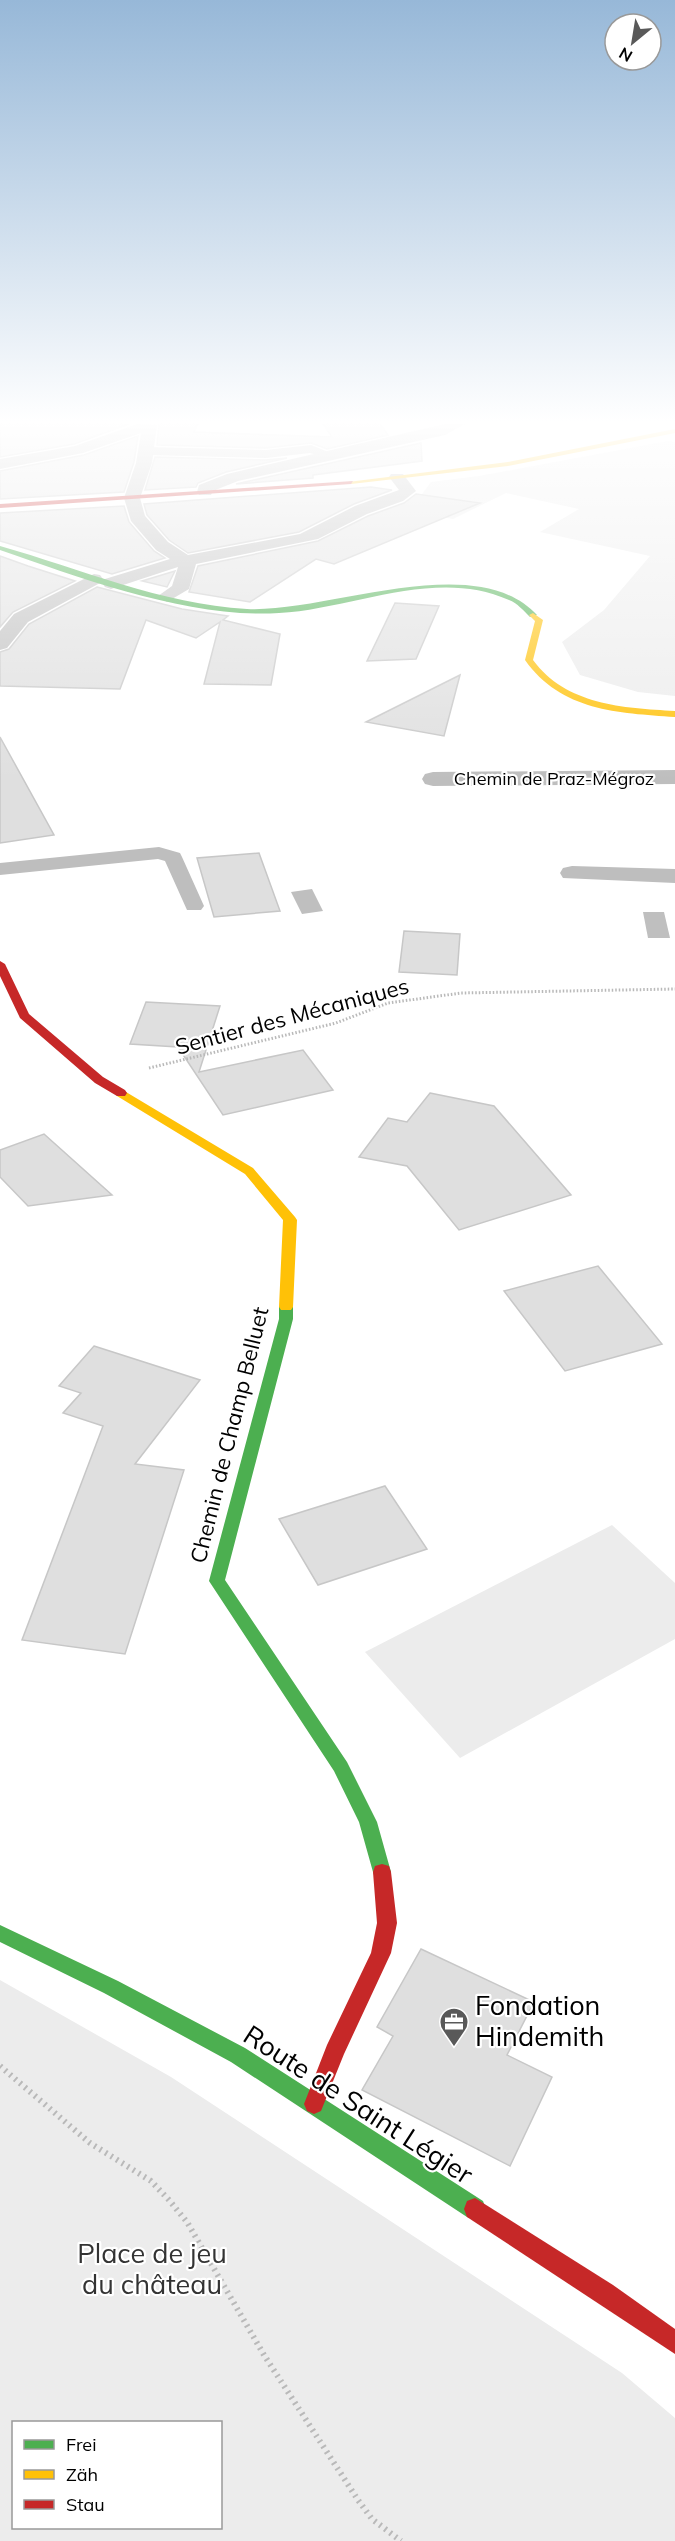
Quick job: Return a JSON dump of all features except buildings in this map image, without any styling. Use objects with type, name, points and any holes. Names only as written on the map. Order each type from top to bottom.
[{"type":"street","points":[[159,543],[187,562]]},
{"type":"street","points":[[0,644],[21,618],[103,581],[187,562],[215,553],[277,543]]},
{"type":"street","points":[[0,548],[103,581],[222,609],[268,612],[313,609],[434,585],[466,587],[498,594],[519,601],[539,620],[528,656],[534,672],[543,680],[571,695],[606,705],[675,714]]},
{"type":"street","points":[[167,596],[180,589],[187,571],[187,562]]},
{"type":"street","name":"Chemin de Praz-Mégroz","points":[[432,779],[675,777]]},
{"type":"street","points":[[572,873],[675,876]]},
{"type":"street","name":"Chemin de Champ Belluet","points":[[0,964],[5,984],[24,1016],[99,1080],[249,1171],[290,1220],[286,1319],[218,1581],[341,1767],[368,1822],[382,1872],[387,1923],[381,1953],[334,2052],[314,2104]]},
{"type":"street","name":"Route de Saint Légier","points":[[0,1933],[111,1987],[238,2055],[605,2293],[675,2343]]},
{"type":"lane","points":[[0,868],[159,853],[173,857],[194,906]]},
{"type":"path","name":"Sentier des Mécaniques","points":[[99,1080],[336,1023],[388,1003],[461,993],[675,989]]},
{"type":"path","points":[[0,2066],[45,2102],[90,2143],[151,2181],[169,2200],[187,2222],[264,2355],[351,2490],[372,2519],[401,2541]]},
{"type":"green space","points":[[588,543],[675,543],[675,696],[638,692],[580,675],[562,642],[604,610],[650,556]]},
{"type":"green space","points":[[612,1525],[675,1583],[675,1639],[460,1758],[365,1652]]},
{"type":"green space","name":"Place de jeu du château","points":[[0,1980],[171,2077],[622,2373],[675,2418],[675,2541],[0,2541]]},
{"type":"shaded area","points":[[312,889],[323,911],[302,914],[291,892]]},
{"type":"shaded area","points":[[643,912],[664,912],[670,938],[648,938]]},
{"type":"traffic: fast","points":[[0,548],[153,595],[246,611],[279,611],[313,607],[413,588],[446,586],[479,589],[511,598],[533,615]]},
{"type":"traffic: fast","points":[[286,1307],[286,1319],[217,1581],[341,1767],[368,1822],[382,1872]]},
{"type":"traffic: fast","points":[[0,1933],[111,1987],[238,2055],[475,2209]]},
{"type":"traffic: slow","points":[[533,615],[539,620],[529,660],[540,676],[555,688],[593,704],[675,714]]},
{"type":"traffic: slow","points":[[121,1093],[249,1171],[290,1220],[286,1307]]},
{"type":"traffic: jam","points":[[0,964],[24,1016],[99,1080],[121,1093]]},
{"type":"traffic: jam","points":[[314,2104],[334,2052],[381,1953],[387,1923],[382,1872]]},
{"type":"traffic: jam","points":[[475,2209],[605,2293],[675,2343]]},
{"type":"place","name":"Fondation Hindemith","points":[[454,2048]]}]
